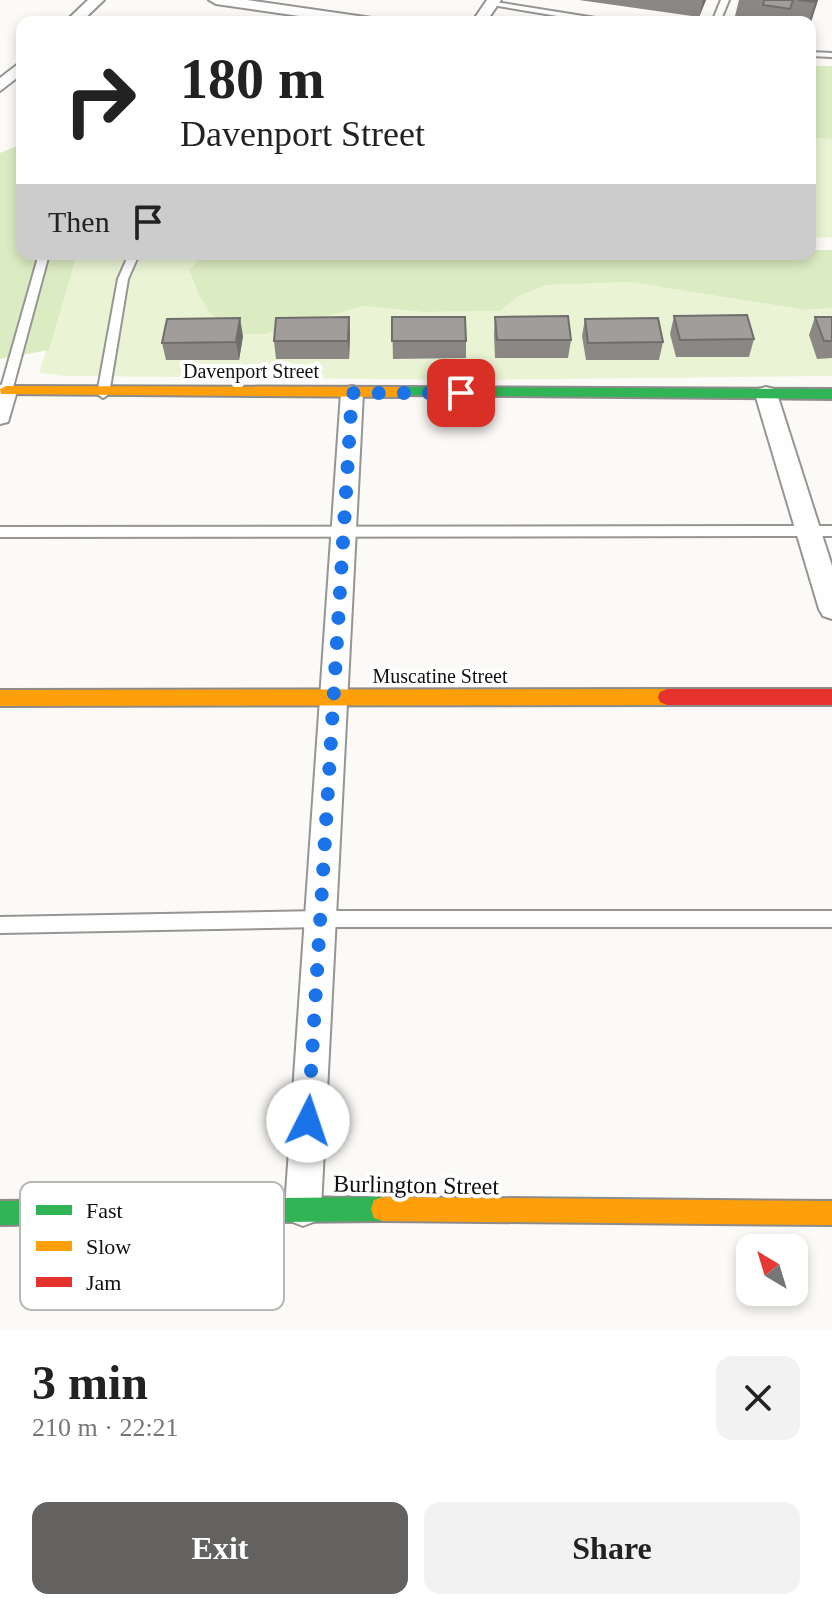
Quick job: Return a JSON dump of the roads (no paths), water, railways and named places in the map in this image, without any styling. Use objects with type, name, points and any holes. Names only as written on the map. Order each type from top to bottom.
[{"type":"street","points":[[79,16],[97,0]]},
{"type":"street","points":[[216,0],[329,16]]},
{"type":"street","points":[[0,86],[16,71]]},
{"type":"street","points":[[0,417],[3,392]]},
{"type":"street","name":"Davenport Street","points":[[3,392],[832,394]]},
{"type":"street","points":[[303,1208],[352,393]]},
{"type":"street","points":[[766,394],[821,531],[832,609]]},
{"type":"street","name":"Muscatine Street","points":[[0,698],[832,697]]},
{"type":"street","name":"Burlington Street","points":[[284,1208],[832,1213]]},
{"type":"street","name":"Burlington Street","points":[[0,1213],[20,1213]]},
{"type":"lane","points":[[493,2],[574,16]]},
{"type":"lane","points":[[3,392],[42,260]]},
{"type":"lane","points":[[103,394],[123,279],[131,260]]},
{"type":"lane","points":[[0,532],[821,531]]},
{"type":"lane","points":[[0,925],[321,919],[832,919]]}]
